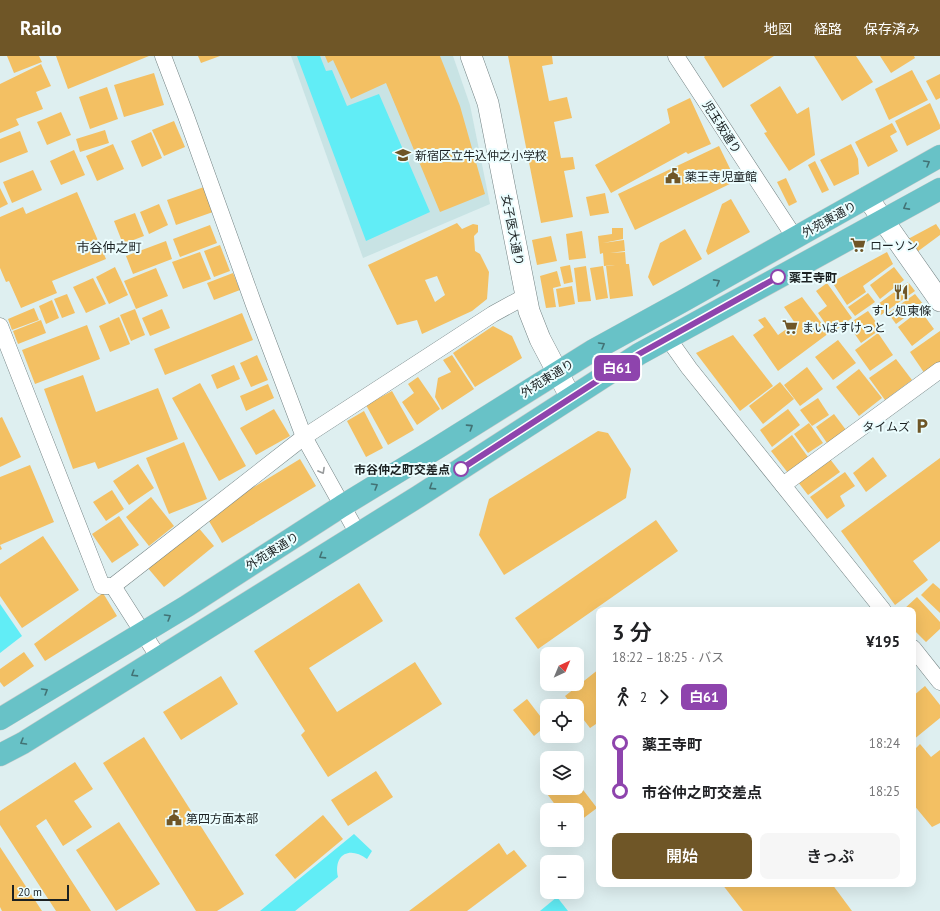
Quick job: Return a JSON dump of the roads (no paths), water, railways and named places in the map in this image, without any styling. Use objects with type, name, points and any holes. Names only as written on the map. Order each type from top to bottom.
[{"type":"main road","name":"外苑東通り","points":[[142,633],[556,372],[628,330],[683,301],[940,156]]},
{"type":"main road","points":[[0,755],[23,743],[358,534],[667,337],[940,189]]},
{"type":"main road","points":[[0,719],[142,633]]},
{"type":"street","points":[[163,56],[304,437],[358,534]]},
{"type":"street","name":"女子医大通り","points":[[471,56],[488,103],[526,296],[534,327],[556,372],[571,398]]},
{"type":"street","name":"児玉坂通り","points":[[676,56],[795,238]]},
{"type":"street","points":[[867,197],[940,301]]},
{"type":"street","points":[[0,326],[102,586],[113,586],[304,437],[493,314],[526,296]]},
{"type":"street","points":[[667,337],[689,368],[881,607]]},
{"type":"street","points":[[783,485],[940,370]]},
{"type":"street","points":[[113,586],[159,658]]},
{"type":"street","points":[[916,652],[940,682]]},
{"type":"place","name":"新宿区立牛込仲之小学校","points":[[403,155]]},
{"type":"place","name":"薬王寺児童館","points":[[673,176]]},
{"type":"place","name":"ローソン","points":[[858,245]]},
{"type":"place","name":"薬王寺町","points":[[778,277]]},
{"type":"place","name":"すし処東條","points":[[901,292]]},
{"type":"place","name":"まいばすけっと","points":[[790,327]]},
{"type":"place","name":"タイムズ","points":[[922,426]]},
{"type":"place","name":"市谷仲之町交差点","points":[[461,469]]},
{"type":"place","name":"第四方面本部","points":[[174,818]]},
{"type":"district","name":"市谷仲之町","points":[[109,247]]}]
